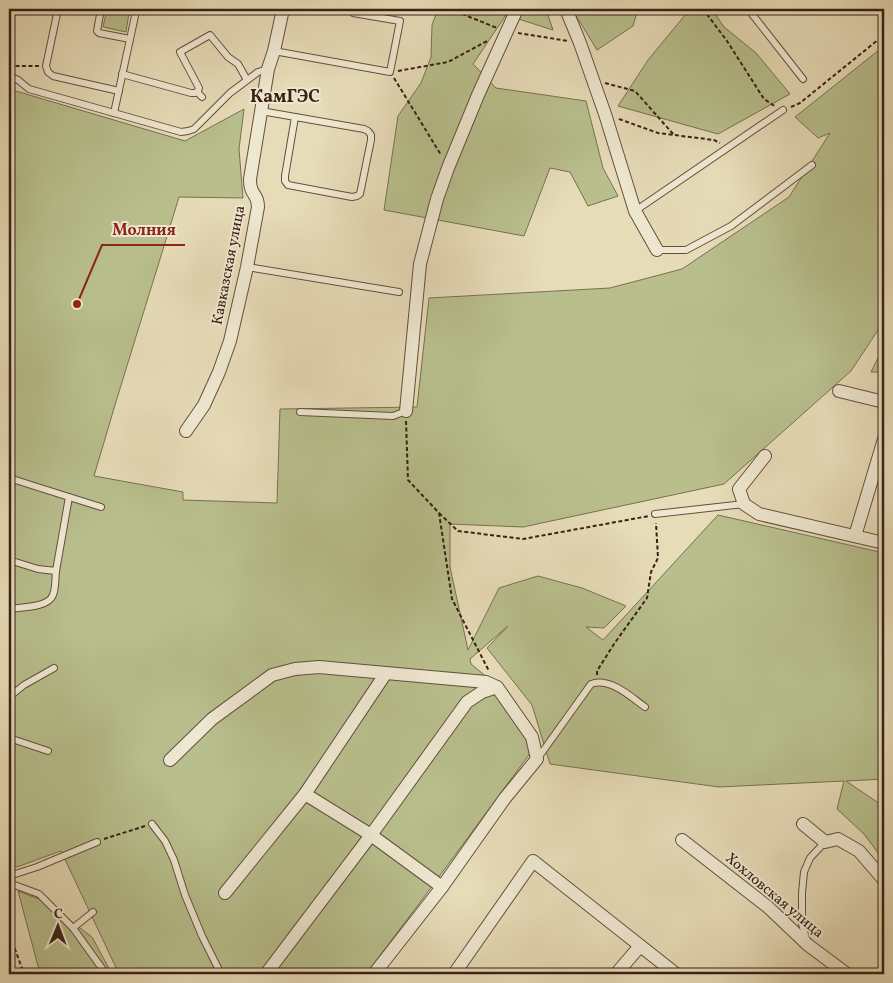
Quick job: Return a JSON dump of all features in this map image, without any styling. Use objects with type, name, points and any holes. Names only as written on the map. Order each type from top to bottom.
[{"type":"street","name":"Кавказская улица","points":[[186,431],[204,405],[230,341],[247,267],[258,207],[256,196],[250,188],[250,179],[268,69],[283,9]]},
{"type":"street","points":[[406,411],[420,264],[437,199],[478,96],[517,9]]},
{"type":"street","points":[[566,9],[593,80],[635,211],[657,250]]},
{"type":"street","points":[[838,392],[884,402]]},
{"type":"street","points":[[856,536],[884,440]]},
{"type":"street","points":[[765,456],[740,490],[744,504],[759,514],[884,543]]},
{"type":"street","points":[[170,760],[212,719],[272,674],[295,669],[319,667],[486,682],[497,687],[532,737],[537,759],[505,798],[442,887],[374,974]]},
{"type":"street","points":[[225,893],[305,794],[386,673]]},
{"type":"street","points":[[266,974],[371,835],[467,702],[482,692],[497,687]]},
{"type":"street","points":[[305,794],[371,835],[442,887]]},
{"type":"street","points":[[803,824],[825,842],[838,839],[859,851],[884,880]]},
{"type":"street","name":"Хохловская улица","points":[[682,840],[768,907],[808,945],[848,974]]},
{"type":"street","points":[[454,974],[533,861],[676,974]]},
{"type":"street","points":[[616,974],[640,946]]},
{"type":"lane","points":[[58,9],[46,66],[48,72],[53,76],[118,91]]},
{"type":"lane","points":[[101,9],[97,31],[130,39]]},
{"type":"lane","points":[[114,113],[135,16],[134,9]]},
{"type":"lane","points":[[274,51],[390,72],[400,21],[353,13],[354,9]]},
{"type":"lane","points":[[748,9],[803,79]]},
{"type":"lane","points":[[197,92],[199,88],[180,52],[208,35],[212,36],[228,58],[238,64],[247,80]]},
{"type":"lane","points":[[9,76],[18,80],[29,89],[181,132],[194,129],[211,107],[258,72],[268,69]]},
{"type":"lane","points":[[122,74],[191,93],[197,92]]},
{"type":"lane","points":[[197,92],[202,97]]},
{"type":"lane","points":[[635,211],[783,110]]},
{"type":"lane","points":[[261,111],[295,117],[368,131],[371,135],[371,140],[360,194],[352,196],[288,185],[285,181],[285,176],[295,117]]},
{"type":"lane","points":[[657,250],[686,250],[731,226],[812,165]]},
{"type":"lane","points":[[247,267],[399,292]]},
{"type":"lane","points":[[300,412],[393,416],[406,411]]},
{"type":"lane","points":[[9,478],[101,507]]},
{"type":"lane","points":[[9,609],[42,604],[50,600],[54,594],[56,571],[69,497]]},
{"type":"lane","points":[[655,514],[744,504]]},
{"type":"lane","points":[[9,560],[56,571]]},
{"type":"lane","points":[[9,697],[24,685],[54,668]]},
{"type":"lane","points":[[537,759],[591,684],[602,682],[612,685],[646,707]]},
{"type":"lane","points":[[9,738],[48,751]]},
{"type":"lane","points":[[152,824],[165,841],[174,860],[185,895],[202,936],[221,974]]},
{"type":"lane","points":[[9,876],[37,868],[97,842]]},
{"type":"lane","points":[[808,945],[802,924],[804,872],[810,858],[825,842]]},
{"type":"lane","points":[[9,883],[39,894],[73,928],[106,974]]},
{"type":"lane","points":[[73,928],[93,912]]},
{"type":"path","points":[[703,9],[727,41],[764,99],[783,110],[800,103],[884,35]]},
{"type":"path","points":[[448,168],[390,72],[448,62],[490,40]]},
{"type":"path","points":[[9,66],[46,66]]},
{"type":"path","points":[[593,80],[635,91],[674,135]]},
{"type":"path","points":[[604,114],[658,133],[714,140],[728,148]]},
{"type":"path","points":[[406,411],[408,480],[458,531],[523,539],[655,514],[658,558],[651,572],[647,598],[597,671],[596,683]]},
{"type":"path","points":[[439,513],[452,599],[497,687]]},
{"type":"path","points":[[97,842],[152,824]]},
{"type":"path","points":[[9,923],[12,941],[24,974]]},
{"type":"green space","points":[[107,9],[129,9],[126,32],[103,27]]},
{"type":"green space","points":[[359,9],[396,9],[395,15]]},
{"type":"green space","points":[[438,9],[546,9],[553,30],[506,15],[473,64],[496,88],[586,101],[603,168],[618,196],[588,206],[570,172],[550,168],[524,236],[384,210],[398,116],[421,83],[431,57],[432,25]]},
{"type":"green space","points":[[572,9],[638,9],[633,26],[597,50]]},
{"type":"green space","points":[[690,9],[712,9],[724,27],[756,53],[790,94],[718,134],[618,106],[648,60]]},
{"type":"green space","points":[[884,46],[884,321],[851,371],[724,484],[523,527],[450,524],[450,567],[468,650],[499,588],[538,576],[582,588],[626,606],[604,628],[586,627],[603,640],[718,515],[884,553],[884,779],[846,781],[880,804],[884,801],[884,861],[864,834],[837,809],[844,781],[719,787],[550,764],[532,705],[487,648],[508,626],[470,659],[471,664],[494,683],[534,748],[366,974],[119,974],[61,851],[17,867],[9,865],[9,89],[185,141],[244,109],[239,149],[243,198],[179,197],[94,476],[183,492],[183,500],[277,503],[280,409],[417,407],[429,298],[610,288],[682,269],[789,197],[830,133],[818,138],[795,117]]},
{"type":"green space","points":[[884,346],[884,372],[871,372]]},
{"type":"green space","points":[[18,891],[44,901],[92,937],[112,974],[42,974],[38,966]]},
{"type":"place","name":"Молния","points":[[77,304]]},
{"type":"district","name":"КамГЭС","points":[[285,96]]}]
